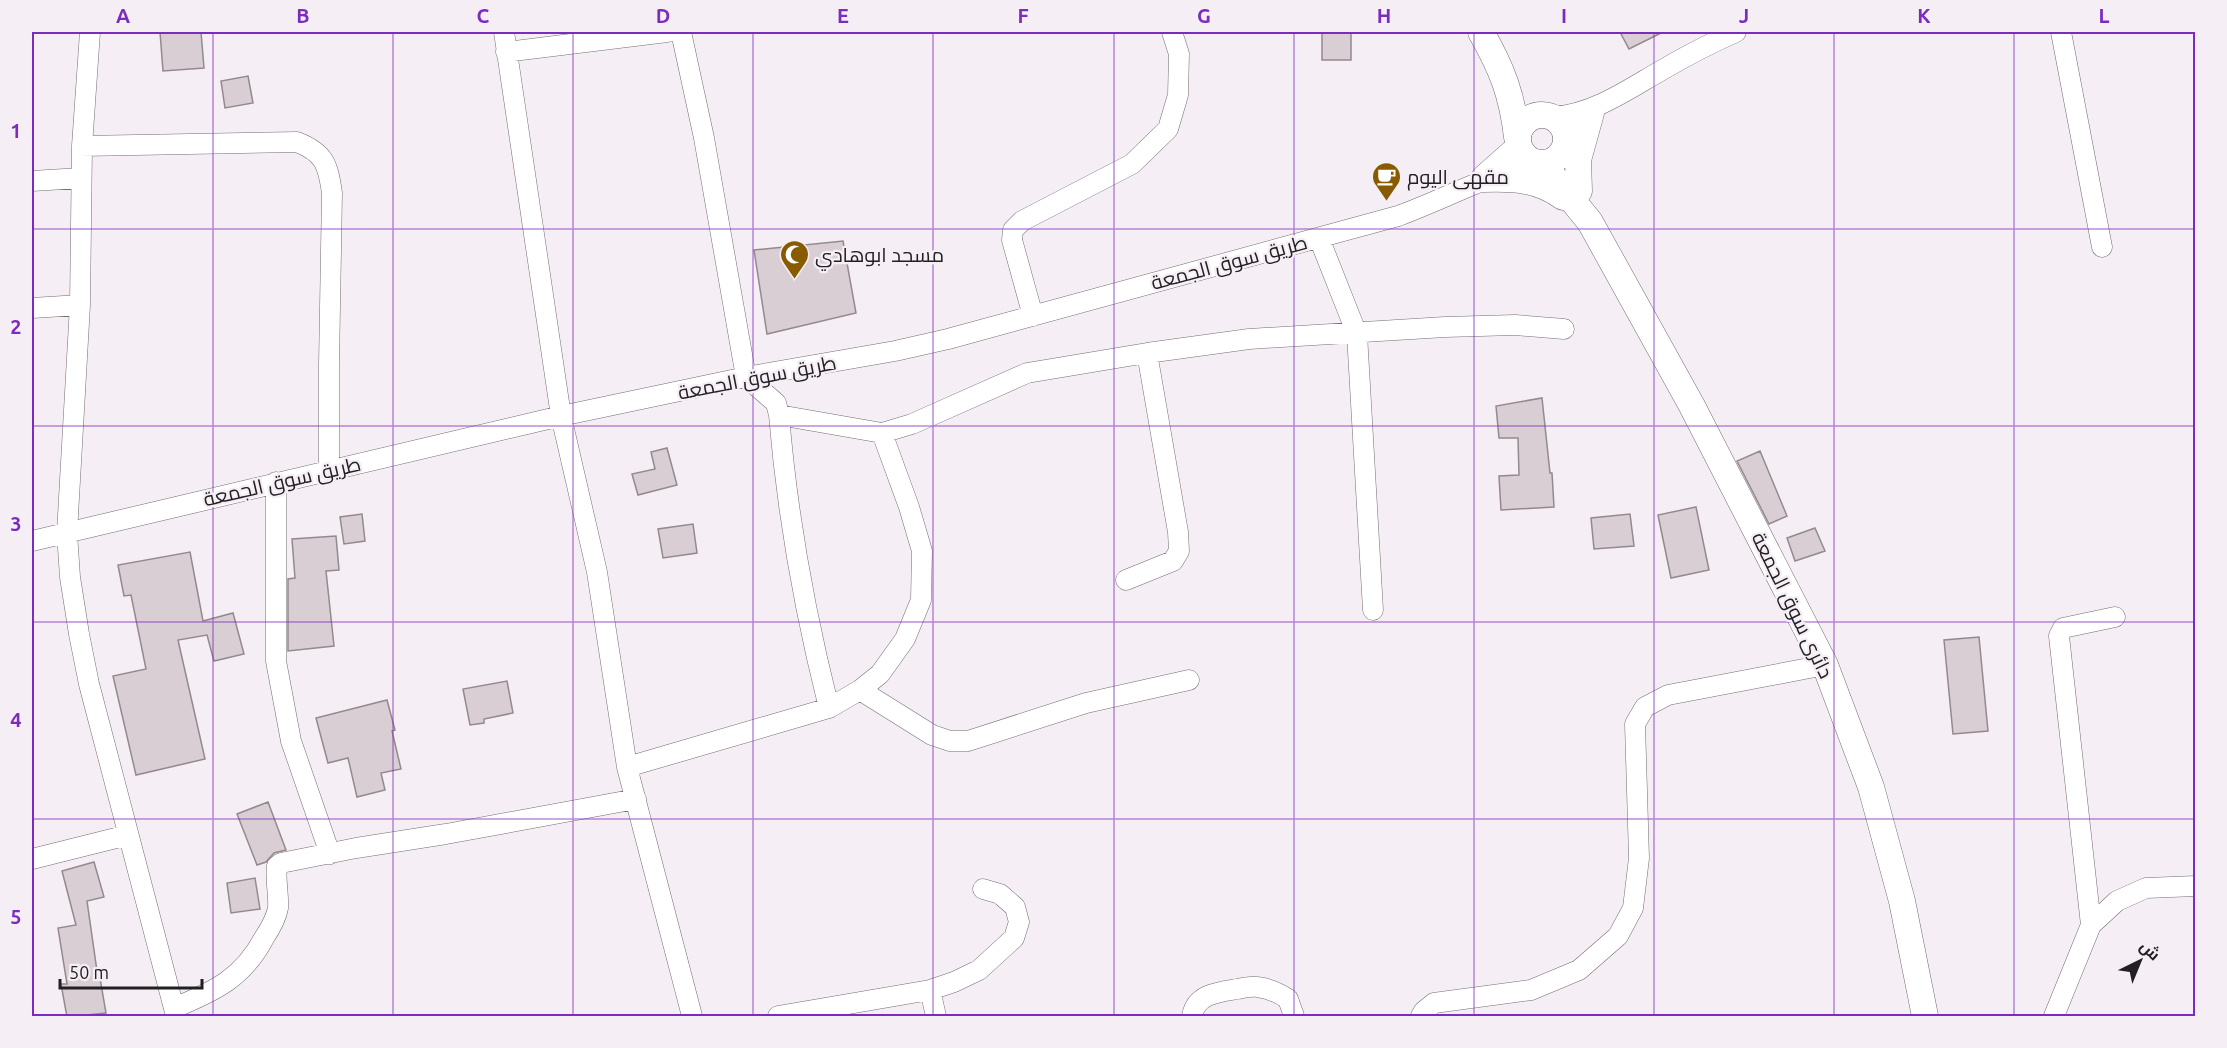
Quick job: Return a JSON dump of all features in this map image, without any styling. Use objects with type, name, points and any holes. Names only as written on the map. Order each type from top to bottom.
[{"type":"main road","points":[[1487,41],[1550,116],[1563,128],[1552,155]]},
{"type":"main road","points":[[1487,41],[1505,78],[1511,97],[1517,140],[1524,156],[1552,155]]},
{"type":"main road","points":[[1588,219],[1579,191],[1578,160],[1597,108]]},
{"type":"main road","points":[[1517,140],[1522,124],[1527,120],[1540,115],[1550,116]]},
{"type":"main road","points":[[1552,155],[1579,191]]},
{"type":"main road","points":[[1552,155],[1588,219]]},
{"type":"main road","points":[[1479,182],[1506,178],[1538,183],[1554,190],[1588,219]]},
{"type":"main road","name":"دائرى سوق الجمعة","points":[[1588,219],[1692,406],[1825,665],[1870,787],[1902,901],[1925,1017]]},
{"type":"street","points":[[90,32],[82,146],[80,304],[67,533],[70,578],[79,634],[128,835],[175,1012],[234,978],[254,956],[276,916],[277,866],[288,860],[636,800]]},
{"type":"street","points":[[504,32],[561,417],[597,572],[627,767],[692,1017]]},
{"type":"street","points":[[506,52],[667,32]]},
{"type":"street","points":[[681,32],[708,160],[746,377],[776,403],[779,415],[790,505],[812,637],[829,708]]},
{"type":"street","points":[[1033,316],[1012,240],[1013,230],[1022,221],[1132,164],[1168,129],[1178,95],[1179,54],[1172,32]]},
{"type":"street","points":[[1479,182],[1552,155],[1582,121],[1597,108],[1709,44],[1736,32]]},
{"type":"street","points":[[2061,32],[2102,247]]},
{"type":"street","points":[[1550,116],[1577,114],[1597,108]]},
{"type":"street","points":[[1479,182],[1517,140]]},
{"type":"street","points":[[82,146],[297,142],[312,148],[321,156],[329,170],[332,193],[329,470]]},
{"type":"street","points":[[32,181],[81,178]]},
{"type":"street","name":"طريق سوق الجمعة","points":[[32,541],[561,417],[746,377],[895,351],[948,339],[1398,216],[1479,182]]},
{"type":"street","points":[[1319,238],[1357,334],[1373,610]]},
{"type":"street","points":[[32,308],[80,304]]},
{"type":"street","points":[[779,415],[882,433],[912,424],[1027,373],[1147,352],[1249,339],[1445,327],[1515,325],[1564,329]]},
{"type":"street","points":[[1126,580],[1173,561],[1179,551],[1178,532],[1147,352]]},
{"type":"street","points":[[627,767],[829,708],[860,690],[880,674],[905,639],[921,600],[922,550],[882,433]]},
{"type":"street","points":[[276,482],[276,661],[291,741],[330,854]]},
{"type":"street","points":[[2091,925],[2059,636],[2063,628],[2115,617]]},
{"type":"street","points":[[1421,1017],[1424,1011],[1434,1003],[1531,990],[1579,970],[1618,936],[1633,908],[1639,858],[1635,724],[1645,707],[1668,695],[1825,665]]},
{"type":"street","points":[[860,690],[932,735],[950,741],[968,741],[1086,702],[1189,680]]},
{"type":"street","points":[[32,859],[128,835]]},
{"type":"street","points":[[2054,1017],[2091,925],[2117,901],[2146,888],[2196,886]]},
{"type":"street","points":[[778,1017],[930,990],[979,970],[1014,938],[1019,922],[1015,907],[1000,894],[983,889]]},
{"type":"street","points":[[1192,1017],[1201,999],[1213,993],[1256,987],[1279,993],[1288,999],[1294,1017]]},
{"type":"street","points":[[930,990],[936,1017]]},
{"type":"building","points":[[160,32],[201,32],[204,68],[163,71]]},
{"type":"building","points":[[1322,32],[1351,32],[1351,60],[1322,60]]},
{"type":"building","points":[[1620,32],[1663,32],[1629,49]]},
{"type":"building","points":[[248,76],[253,103],[225,108],[221,81]]},
{"type":"building","points":[[843,241],[856,313],[767,334],[754,250]]},
{"type":"building","points":[[1542,398],[1554,507],[1501,510],[1499,476],[1519,475],[1518,438],[1499,438],[1496,406]]},
{"type":"building","points":[[667,448],[677,485],[638,495],[632,474],[655,469],[651,452]]},
{"type":"building","points":[[1760,451],[1787,516],[1769,524],[1737,461]]},
{"type":"building","points":[[1696,507],[1709,570],[1671,578],[1658,515]]},
{"type":"building","points":[[362,514],[365,541],[344,544],[340,517]]},
{"type":"building","points":[[1630,514],[1634,546],[1594,549],[1591,518]]},
{"type":"building","points":[[693,524],[697,553],[663,558],[658,529]]},
{"type":"building","points":[[1815,528],[1825,551],[1795,561],[1787,538]]},
{"type":"building","points":[[336,536],[339,570],[326,571],[334,646],[288,651],[288,579],[295,578],[292,539]]},
{"type":"building","points":[[190,552],[203,621],[233,613],[244,654],[214,661],[207,635],[178,640],[205,759],[136,775],[113,676],[146,669],[131,595],[124,596],[118,565]]},
{"type":"building","points":[[1979,637],[1988,731],[1953,734],[1944,640]]},
{"type":"building","points":[[507,681],[513,713],[484,719],[484,723],[470,725],[463,689]]},
{"type":"building","points":[[387,700],[395,730],[392,731],[401,769],[381,773],[385,790],[357,797],[348,758],[328,763],[316,718]]},
{"type":"building","points":[[268,802],[286,850],[274,853],[266,862],[257,865],[237,814]]},
{"type":"building","points":[[94,862],[104,897],[87,901],[98,978],[100,978],[106,1013],[67,1017],[61,984],[67,984],[58,928],[76,925],[62,871]]},
{"type":"building","points":[[255,878],[260,909],[231,913],[227,883]]},
{"type":"place","name":"مقهى اليوم","points":[[1386,202]]},
{"type":"place","name":"مسجد ابوهادي","points":[[794,280]]}]
